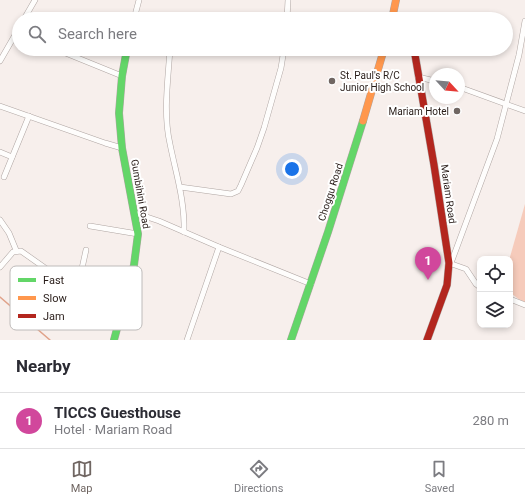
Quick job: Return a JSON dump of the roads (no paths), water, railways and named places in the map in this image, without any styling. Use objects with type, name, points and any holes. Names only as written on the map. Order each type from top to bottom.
[{"type":"street","points":[[28,12],[35,0]]},
{"type":"street","points":[[136,12],[139,0]]},
{"type":"street","points":[[287,12],[288,0]]},
{"type":"street","points":[[393,12],[396,0]]},
{"type":"street","points":[[477,285],[466,269],[450,263],[492,156],[519,55],[525,21]]},
{"type":"street","points":[[0,61],[12,40]]},
{"type":"street","points":[[73,56],[122,76]]},
{"type":"street","name":"Gumbihini Road","points":[[126,56],[122,76],[119,112],[122,148],[138,234],[134,266]]},
{"type":"street","points":[[170,56],[167,125],[183,201],[184,232]]},
{"type":"street","points":[[180,187],[231,194],[238,191],[250,167],[264,128],[281,68],[283,56]]},
{"type":"street","name":"Choggu Road","points":[[291,340],[311,284],[382,56]]},
{"type":"street","name":"Mariam Road","points":[[415,56],[450,263],[447,285],[427,340]]},
{"type":"street","points":[[418,77],[429,80]]},
{"type":"street","points":[[465,89],[525,111]]},
{"type":"street","points":[[0,106],[122,148]]},
{"type":"street","points":[[4,177],[29,116]]},
{"type":"street","points":[[0,152],[12,157]]},
{"type":"street","points":[[134,213],[159,221],[311,284]]},
{"type":"street","points":[[0,220],[9,233],[16,250]]},
{"type":"street","points":[[90,226],[138,234]]},
{"type":"street","points":[[187,340],[219,247]]},
{"type":"street","points":[[0,267],[16,250]]},
{"type":"street","points":[[16,250],[21,251],[42,266]]},
{"type":"street","points":[[82,266],[86,250]]},
{"type":"street","points":[[513,300],[525,305]]},
{"type":"street","name":"Gumbihini Road","points":[[114,340],[116,330]]},
{"type":"waterway","points":[[0,297],[10,306]]},
{"type":"waterway","points":[[38,330],[50,340]]},
{"type":"place","name":"St. Paul's R/C Junior High School","points":[[332,81]]},
{"type":"place","name":"Mariam Hotel","points":[[457,111]]},
{"type":"place","name":"TICCS Guesthouse","points":[[428,280]]}]
